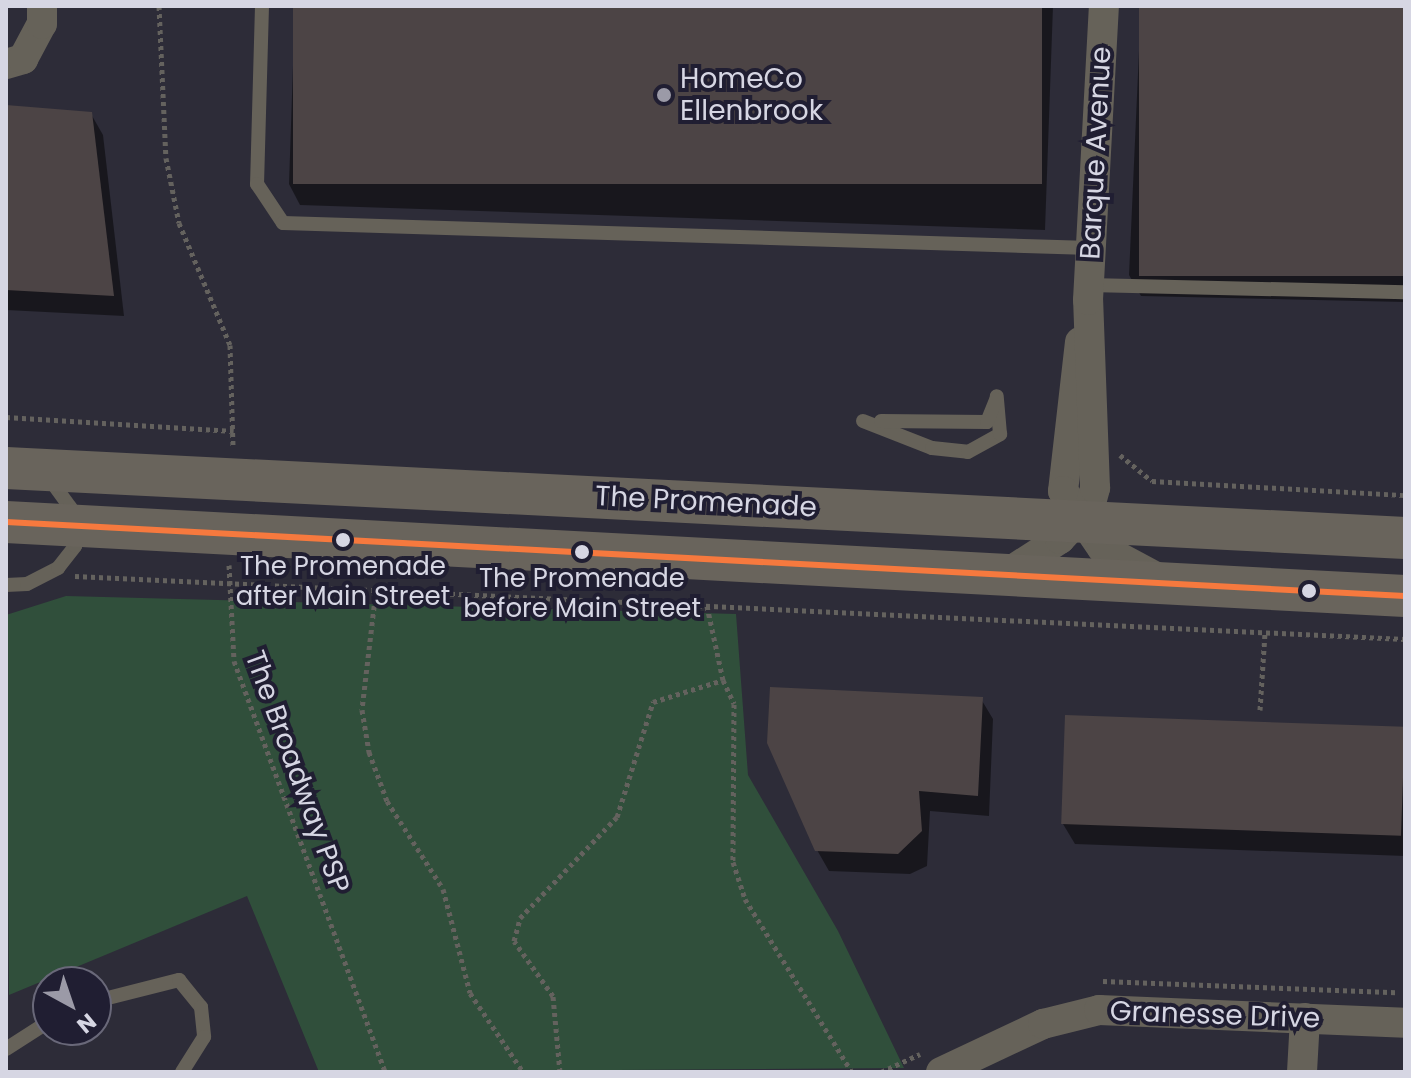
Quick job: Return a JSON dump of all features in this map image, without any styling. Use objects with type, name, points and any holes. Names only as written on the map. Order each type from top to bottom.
[{"type":"main road","name":"The Promenade","points":[[23,469],[1405,538]]},
{"type":"main road","name":"The Promenade","points":[[6,522],[1405,596]]},
{"type":"street","points":[[14,61],[42,24],[42,6]]},
{"type":"street","name":"Barque Avenue","points":[[1006,574],[1079,520],[1095,488],[1089,293],[1104,6]]},
{"type":"street","name":"Barque Avenue","points":[[1089,293],[1060,478],[1079,520],[1102,548],[1173,584]]},
{"type":"street","name":"Granesse Drive","points":[[941,1072],[1043,1024],[1099,1010],[1405,1023]]},
{"type":"street","points":[[1302,1072],[1305,1018]]},
{"type":"lane","points":[[262,6],[257,184],[283,223],[1091,248]]},
{"type":"lane","points":[[1089,293],[1405,292]]},
{"type":"lane","points":[[997,396],[1000,434],[968,452],[932,448],[863,421],[987,422],[997,396]]},
{"type":"lane","points":[[6,585],[44,575],[75,546],[75,525],[58,486],[23,469]]},
{"type":"lane","points":[[112,997],[179,980],[201,1007],[204,1037],[182,1072]]},
{"type":"lane","points":[[6,1049],[32,1032]]},
{"type":"path","points":[[159,6],[166,158],[179,223],[230,345],[234,431],[232,479]]},
{"type":"path","points":[[6,417],[234,431]]},
{"type":"path","points":[[1096,452],[1130,456],[1152,481],[1405,495]]},
{"type":"path","name":"The Broadway PSP","points":[[230,534],[226,618],[246,699],[385,1072]]},
{"type":"path","points":[[44,575],[1405,639]]},
{"type":"path","points":[[376,590],[362,710],[369,752],[387,801],[443,889],[470,993],[523,1072]]},
{"type":"path","points":[[707,606],[723,680],[734,704],[733,862],[745,899],[852,1072]]},
{"type":"path","points":[[1260,710],[1265,632]]},
{"type":"path","points":[[560,1072],[553,996],[514,941],[520,918],[617,817],[653,702],[723,680]]},
{"type":"green space","points":[[66,596],[736,614],[748,775],[838,931],[904,1068],[319,1072],[247,896],[79,966],[32,966],[32,985],[9,995],[6,615]]},
{"type":"building","name":"HomeCo Ellenbrook","points":[[293,6],[1042,6],[1042,184],[293,184]]},
{"type":"building","points":[[1139,6],[1405,6],[1405,276],[1139,276]]},
{"type":"building","points":[[6,105],[92,112],[114,296],[6,290]]},
{"type":"building","points":[[770,687],[983,697],[978,796],[919,791],[922,831],[898,854],[815,851],[767,743]]},
{"type":"building","points":[[1065,715],[1405,727],[1401,836],[1061,824]]},
{"type":"transit line","points":[[6,522],[1405,596]]},
{"type":"place","name":"HomeCo Ellenbrook","points":[[664,95]]},
{"type":"place","name":"The Promenade after Main Street","points":[[343,540]]},
{"type":"place","name":"The Promenade before Main Street","points":[[582,552]]}]
